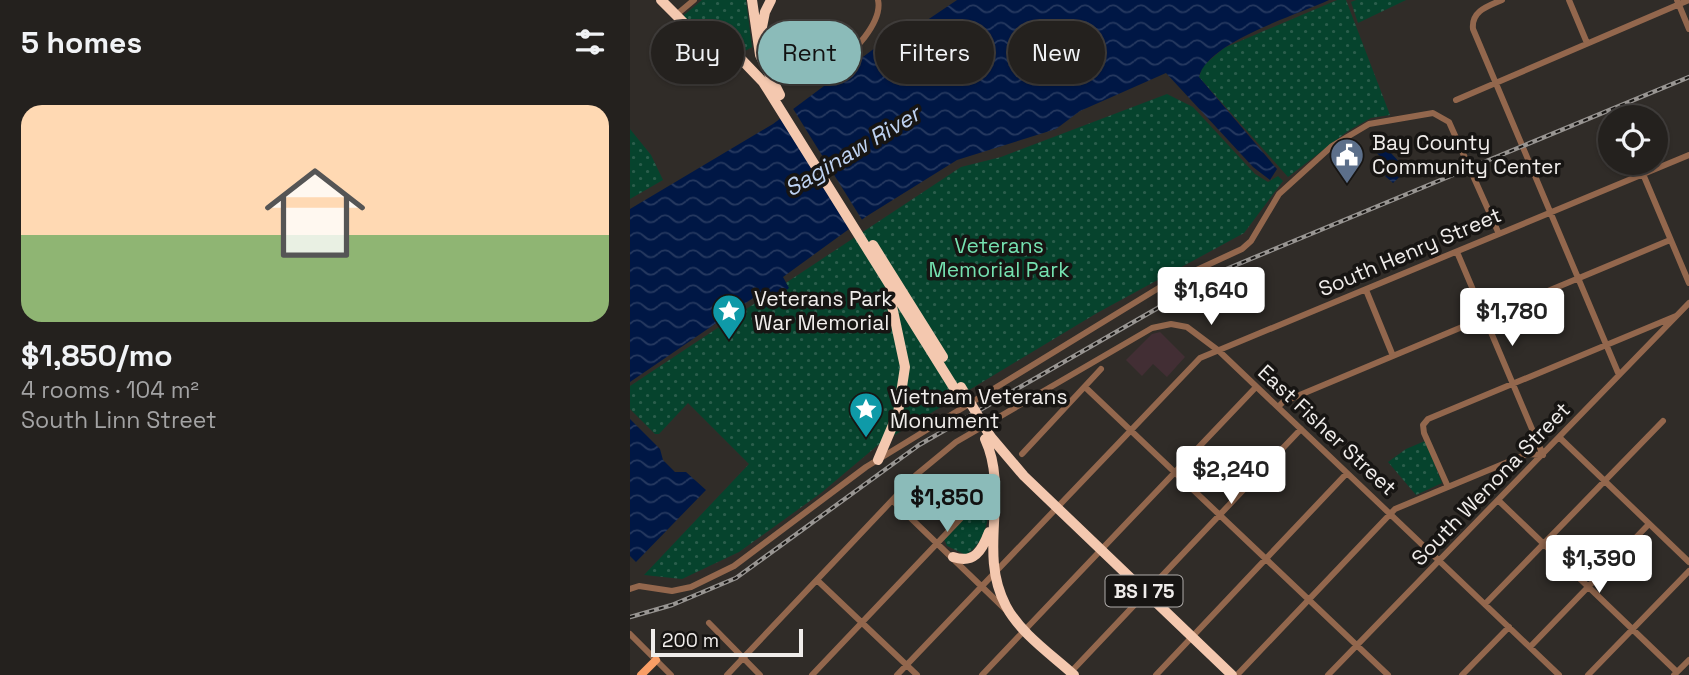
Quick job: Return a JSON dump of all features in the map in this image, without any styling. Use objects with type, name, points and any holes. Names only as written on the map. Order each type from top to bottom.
[{"type":"highway","name":"BS I 75","points":[[661,0],[695,32],[747,64],[776,96],[988,437],[1056,507],[1234,675]]},
{"type":"highway","name":"BS I 75","points":[[752,0],[758,41]]},
{"type":"highway","points":[[763,21],[771,0]]},
{"type":"highway","name":"BS I 75","points":[[771,84],[776,96]]},
{"type":"highway","name":"BS I 75","points":[[881,264],[885,278],[959,389]]},
{"type":"highway","points":[[878,460],[898,413],[905,368],[898,321],[885,278]]},
{"type":"highway","name":"BS I 75","points":[[988,437],[996,471],[994,573],[1012,616],[1070,674]]},
{"type":"highway","points":[[953,557],[967,559],[980,552],[994,519]]},
{"type":"main road","points":[[641,675],[656,660]]},
{"type":"street","points":[[676,15],[694,0]]},
{"type":"street","points":[[861,36],[875,20],[879,11],[878,0]]},
{"type":"street","points":[[1502,0],[1478,13],[1472,23],[1549,213],[1619,375]]},
{"type":"street","points":[[1569,0],[1587,43]]},
{"type":"street","points":[[1456,100],[1678,2],[1689,0]]},
{"type":"street","points":[[1678,2],[1689,29]]},
{"type":"street","points":[[630,589],[639,586],[672,591],[711,579],[754,553],[878,460],[1162,286],[1242,249],[1251,241],[1274,200],[1289,183],[1332,146],[1369,124],[1433,113],[1449,122],[1499,234]]},
{"type":"street","name":"South Henry Street","points":[[1668,164],[1689,155]]},
{"type":"street","name":"South Henry Street","points":[[897,675],[1192,364],[1641,175]]},
{"type":"street","points":[[1643,175],[1689,283]]},
{"type":"street","points":[[1278,407],[1283,402],[1670,240]]},
{"type":"street","points":[[1234,675],[1395,509],[1527,454],[1543,455],[1457,252]]},
{"type":"street","points":[[1366,290],[1393,356]]},
{"type":"street","name":"South Wenona Street","points":[[1328,675],[1689,303]]},
{"type":"street","points":[[1448,487],[1424,433],[1423,425],[1432,417],[1678,315]]},
{"type":"street","name":"East Fisher Street","points":[[893,501],[940,452],[1073,372],[1152,328],[1171,324],[1187,327],[1219,351],[1559,675]]},
{"type":"street","points":[[1022,454],[1101,369]]},
{"type":"street","points":[[1085,387],[1388,675]]},
{"type":"street","points":[[982,675],[1256,387]]},
{"type":"street","points":[[1485,604],[1663,421]]},
{"type":"street","points":[[1070,674],[1301,429]]},
{"type":"street","points":[[1560,438],[1689,562]]},
{"type":"street","points":[[1156,675],[1347,472]]},
{"type":"street","points":[[812,675],[983,495]]},
{"type":"street","points":[[727,675],[893,501],[1012,616]]},
{"type":"street","points":[[1499,501],[1676,673],[1689,660]]},
{"type":"street","points":[[1530,647],[1649,524]]},
{"type":"street","points":[[1587,675],[1689,571]]},
{"type":"street","points":[[817,580],[917,675]]},
{"type":"street","points":[[709,623],[760,675]]},
{"type":"street","points":[[1462,675],[1509,627]]},
{"type":"street","points":[[630,634],[671,675]]},
{"type":"shaded area","points":[[1160,332],[1185,357],[1167,377],[1153,364],[1142,376],[1126,360],[1152,334]]},
{"type":"green space","points":[[702,0],[746,0],[752,47],[744,52],[744,21],[685,21],[684,15]]},
{"type":"green space","points":[[1337,0],[1346,0],[1390,115],[1371,118],[1348,131],[1288,177],[1199,77],[1203,66],[1224,48]]},
{"type":"green space","points":[[1406,0],[1358,23],[1351,2]]},
{"type":"green space","name":"Veterans Memorial Park","points":[[1167,94],[1193,107],[1255,174],[1268,182],[1278,176],[1283,181],[1244,233],[1097,313],[878,445],[821,493],[739,552],[682,579],[644,575],[749,464],[688,403],[659,434],[655,434],[630,409],[630,386],[961,167],[1001,157]]},
{"type":"green space","points":[[630,129],[651,155],[663,180],[630,199]]},
{"type":"green space","points":[[1425,441],[1442,483],[1416,495],[1388,462],[1406,449]]},
{"type":"green space","points":[[990,496],[985,529],[973,549],[966,555],[947,546],[944,539],[983,499]]},
{"type":"water","name":"Saginaw River","points":[[957,0],[1329,0],[1235,41],[1206,64],[1199,77],[1277,169],[1270,180],[1253,167],[1166,73],[1080,111],[1056,129],[957,160],[867,216],[783,277],[789,288],[765,308],[756,296],[630,382],[630,209],[773,124],[827,84],[861,84],[861,58],[875,48],[875,84],[994,84],[994,21],[926,21]]},
{"type":"water","points":[[1387,136],[1394,144],[1388,150],[1407,170],[1393,183],[1385,176],[1392,169],[1373,149]]},
{"type":"water","points":[[630,419],[660,449],[663,460],[675,472],[686,472],[706,490],[636,562],[630,556]]},
{"type":"pier","points":[[792,107],[864,223],[851,232],[779,116]]},
{"type":"railway","points":[[630,617],[672,605],[736,578],[919,445],[1224,270],[1689,77]]},
{"type":"place","name":"Bay County Community Center","points":[[1347,185]]},
{"type":"place","name":"Veterans Park War Memorial","points":[[729,341]]},
{"type":"place","name":"Vietnam Veterans Monument","points":[[866,439]]}]
